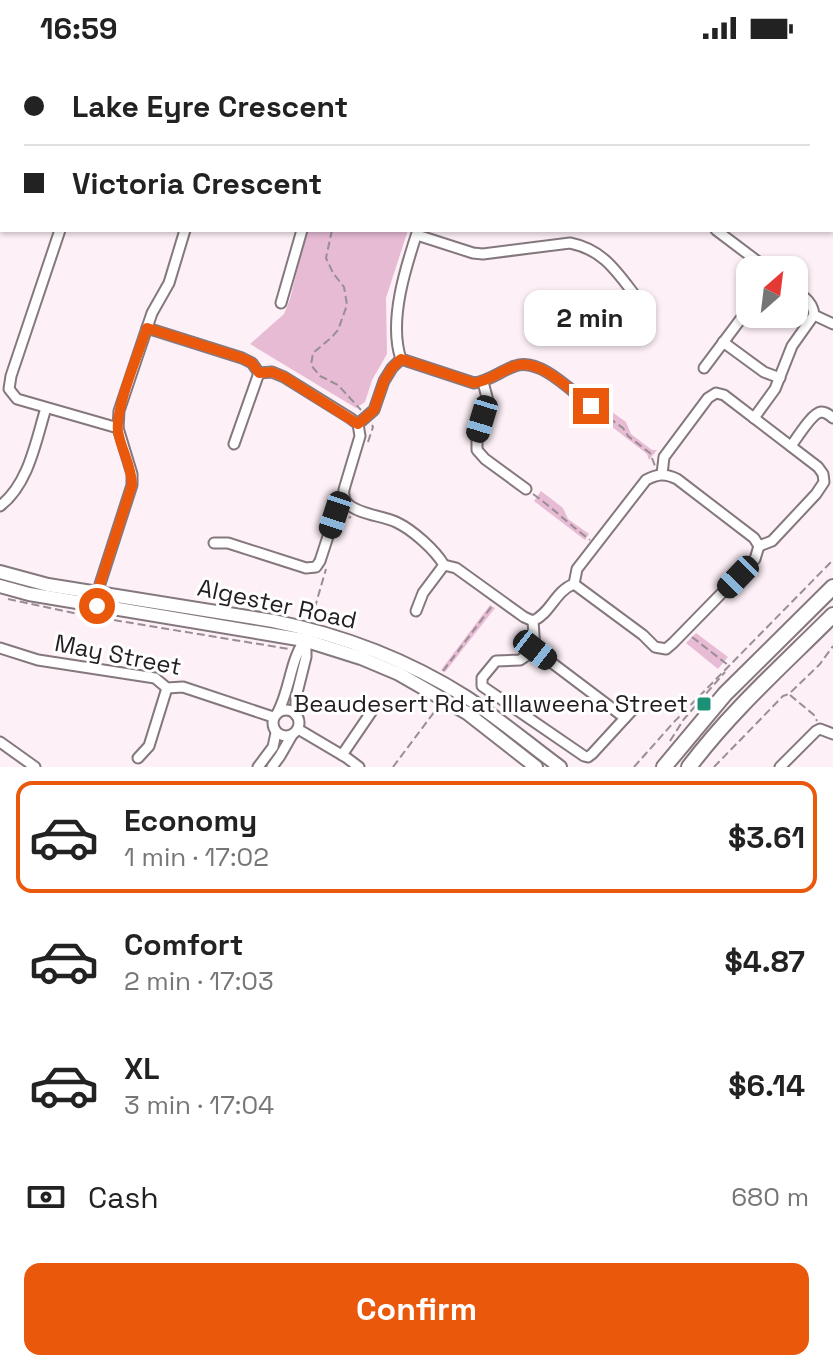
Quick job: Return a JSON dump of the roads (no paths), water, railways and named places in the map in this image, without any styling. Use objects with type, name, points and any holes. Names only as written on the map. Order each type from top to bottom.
[{"type":"highway","points":[[664,767],[725,694],[833,587]]},
{"type":"highway","points":[[689,767],[735,713],[833,615]]},
{"type":"main road","name":"Algester Road","points":[[0,572],[98,600]]},
{"type":"main road","name":"Algester Road","points":[[0,586],[29,594],[98,600],[303,639],[359,643],[398,659],[468,698],[560,767]]},
{"type":"main road","name":"Algester Road","points":[[303,639],[361,658],[438,695],[467,713],[536,767]]},
{"type":"street","points":[[59,232],[9,389],[17,399],[118,428]]},
{"type":"street","points":[[98,600],[132,485],[132,474],[118,428],[119,411],[152,313],[169,283],[184,232]]},
{"type":"street","points":[[281,303],[301,232]]},
{"type":"street","points":[[719,232],[750,256]]},
{"type":"street","points":[[401,359],[398,349],[398,297],[418,233],[483,254],[570,243],[584,246],[604,258],[641,303]]},
{"type":"street","points":[[754,418],[775,389],[789,351],[814,315],[813,306],[808,300]]},
{"type":"street","points":[[814,315],[833,324]]},
{"type":"street","points":[[704,368],[736,325]]},
{"type":"street","points":[[147,328],[242,358],[252,363],[259,373]]},
{"type":"street","points":[[723,342],[764,372],[780,378]]},
{"type":"street","points":[[401,359],[474,383],[483,382],[516,365],[529,364],[540,367],[591,406]]},
{"type":"street","points":[[358,424],[374,410],[384,381],[401,359]]},
{"type":"street","points":[[259,373],[272,372],[284,377],[358,424],[360,436],[343,494],[347,503],[398,522],[436,552],[444,565],[456,568],[533,621],[543,617],[564,588],[574,584]]},
{"type":"street","points":[[234,444],[259,373]]},
{"type":"street","points":[[483,382],[488,401],[477,438],[477,450],[526,489]]},
{"type":"street","points":[[662,472],[664,457],[708,398],[716,393],[724,395],[791,446],[818,467],[824,482],[772,541],[759,546]]},
{"type":"street","points":[[0,506],[24,477],[46,408]]},
{"type":"street","points":[[791,446],[814,415],[827,413],[833,418]]},
{"type":"street","points":[[574,584],[577,569],[646,480],[662,472]]},
{"type":"street","points":[[574,584],[655,647],[666,649],[755,559],[759,546],[754,538],[677,479],[662,472]]},
{"type":"street","points":[[214,543],[228,543],[306,568],[316,567],[335,515],[347,503]]},
{"type":"street","points":[[416,611],[423,593],[444,565]]},
{"type":"street","points":[[533,621],[535,650],[625,718]]},
{"type":"street","points":[[295,732],[284,737],[276,733],[272,726],[286,695],[303,639]]},
{"type":"street","points":[[272,767],[299,722],[296,697],[306,657],[303,639]]},
{"type":"street","name":"May Street","points":[[0,648],[38,660],[155,678],[167,688],[183,687],[276,714]]},
{"type":"street","points":[[535,650],[520,660],[496,661],[482,678],[482,686],[584,756],[592,754],[638,704]]},
{"type":"street","points":[[138,758],[149,746],[167,688]]},
{"type":"street","points":[[342,755],[374,708]]},
{"type":"street","points":[[276,714],[290,710],[296,715]]},
{"type":"street","points":[[780,767],[816,731],[820,729],[833,734]]},
{"type":"street","points":[[295,732],[359,767]]},
{"type":"street","points":[[258,767],[273,747],[276,733]]},
{"type":"street","points":[[0,742],[35,767]]},
{"type":"place","name":"Beaudesert Rd at Illaweena Street","points":[[704,704]]}]
